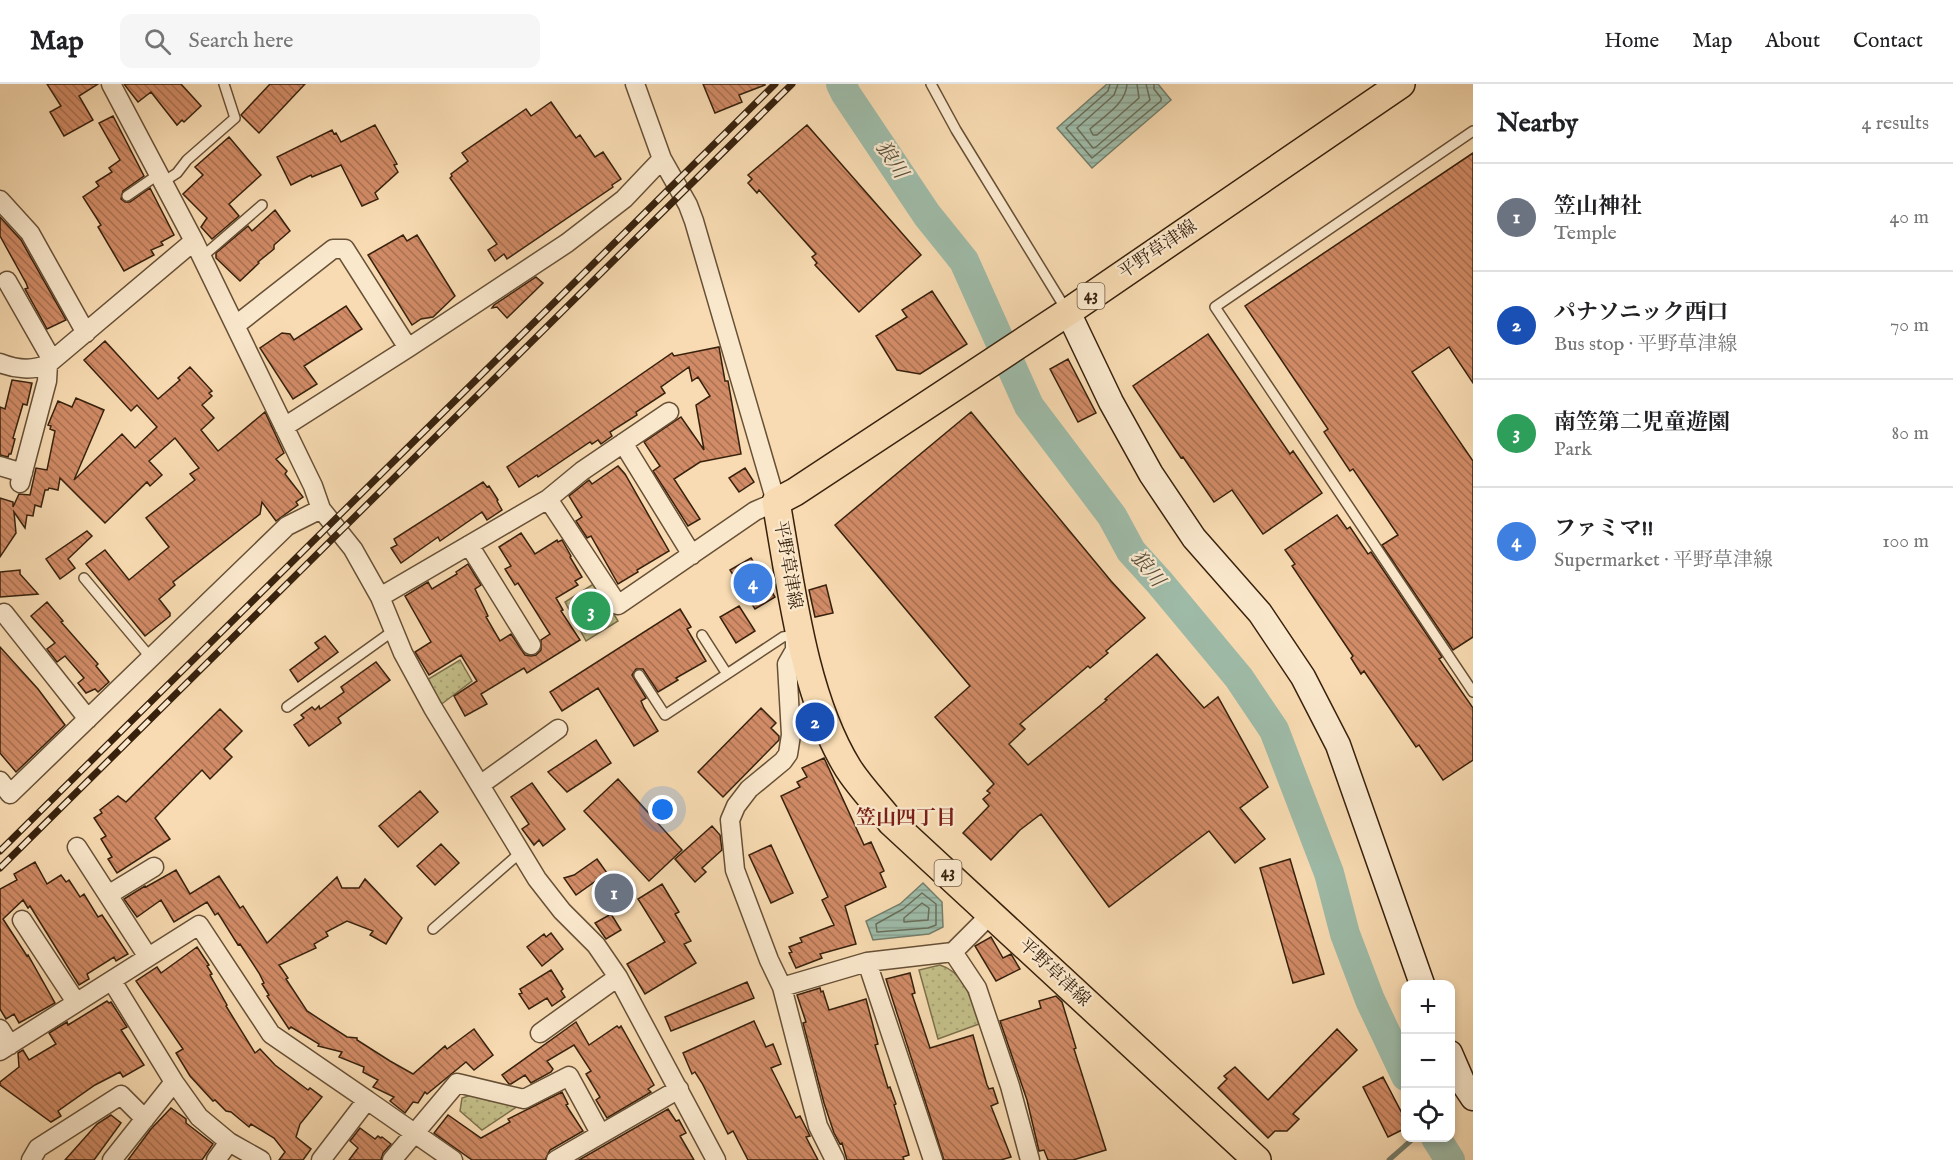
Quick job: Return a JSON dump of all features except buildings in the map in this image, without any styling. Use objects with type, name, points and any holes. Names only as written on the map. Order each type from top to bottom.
[{"type":"main road","name":"平野草津線","points":[[1257,1160],[891,822],[849,769],[834,742],[816,695],[796,629],[777,502],[1068,312],[1401,84]]},
{"type":"street","points":[[111,84],[236,325],[313,486],[321,509],[353,549],[380,597],[403,654],[433,708],[537,879],[562,911],[596,945],[618,977],[716,1160]]},
{"type":"street","points":[[549,499],[618,605],[755,511],[777,502],[694,221],[688,205],[662,159],[635,84]]},
{"type":"street","points":[[284,427],[567,243],[624,199],[662,159]]},
{"type":"street","points":[[0,200],[30,233],[86,333]]},
{"type":"street","points":[[0,363],[37,369],[50,362],[198,249]]},
{"type":"street","points":[[236,325],[333,249],[345,249],[408,348]]},
{"type":"street","points":[[0,466],[21,478],[50,362],[7,281]]},
{"type":"street","points":[[1068,312],[1111,402],[1151,474],[1194,538],[1260,613],[1303,677],[1338,746],[1421,980]]},
{"type":"street","points":[[380,597],[549,499],[582,471],[669,412]]},
{"type":"street","points":[[623,443],[692,555]]},
{"type":"street","points":[[0,781],[10,794],[287,526],[321,509]]},
{"type":"street","points":[[469,545],[531,645]]},
{"type":"street","points":[[4,613],[88,719]]},
{"type":"street","points":[[796,629],[795,650],[787,664],[791,735],[788,754],[783,761],[749,789],[736,806],[730,820],[735,870],[769,960],[782,987],[818,1126],[835,1160]]},
{"type":"street","points":[[480,785],[558,729]]},
{"type":"street","points":[[77,848],[148,957]]},
{"type":"street","points":[[108,895],[154,867]]},
{"type":"street","points":[[782,987],[867,962],[953,952],[991,914]]},
{"type":"street","points":[[22,920],[76,1002]]},
{"type":"street","points":[[0,1029],[5,1048],[199,926],[271,1034],[453,1160]]},
{"type":"street","points":[[953,952],[977,988],[1010,1086],[1030,1160]]},
{"type":"street","points":[[867,962],[933,1160]]},
{"type":"street","points":[[540,1033],[618,977]]},
{"type":"street","points":[[112,981],[174,1082],[199,1117],[229,1142],[261,1160]]},
{"type":"street","points":[[1455,1065],[1473,1098]]},
{"type":"street","points":[[392,1160],[456,1083],[524,1099],[569,1076],[600,1133]]},
{"type":"street","points":[[112,1160],[174,1082]]},
{"type":"street","points":[[556,1160],[679,1089]]},
{"type":"street","points":[[31,1160],[38,1148],[121,1095],[145,1119]]},
{"type":"street","points":[[321,1160],[367,1100]]},
{"type":"street","points":[[216,1160],[229,1142]]},
{"type":"lane","points":[[127,196],[161,178],[177,173],[188,160],[235,118],[224,84]]},
{"type":"lane","points":[[931,84],[956,130],[1068,312]]},
{"type":"lane","points":[[1473,131],[1215,307],[1473,692]]},
{"type":"lane","points":[[198,249],[262,205]]},
{"type":"lane","points":[[84,578],[151,658]]},
{"type":"lane","points":[[639,675],[665,714],[796,629]]},
{"type":"lane","points":[[287,707],[393,631]]},
{"type":"lane","points":[[702,635],[727,674]]},
{"type":"lane","points":[[433,929],[521,852]]},
{"type":"shaded area","points":[[595,583],[618,621],[586,641],[565,602]]},
{"type":"shaded area","points":[[460,660],[472,681],[439,706],[425,681]]},
{"type":"shaded area","points":[[940,965],[956,974],[962,981],[979,1024],[938,1039],[919,970]]},
{"type":"shaded area","points":[[471,1095],[518,1106],[482,1130],[460,1111],[462,1098]]},
{"type":"water","points":[[1107,84],[1158,84],[1171,100],[1092,168],[1057,128]]},
{"type":"water","points":[[923,883],[942,902],[943,927],[929,934],[873,940],[866,921],[900,904]]},
{"type":"waterway","name":"狼川","points":[[841,84],[927,215],[964,261],[1029,406],[1112,516],[1131,551],[1239,678],[1274,730],[1329,873],[1345,934],[1370,1000],[1401,1065]]},
{"type":"waterway","points":[[1389,1160],[1409,1142]]},
{"type":"waterway","name":"狼川","points":[[1439,1142],[1450,1160]]},
{"type":"railway","points":[[0,851],[775,84]]},
{"type":"railway","points":[[0,868],[792,84]]},
{"type":"place","name":"ファミマ!!","points":[[753,583]]},
{"type":"place","name":"南笠第二児童遊園","points":[[591,611]]},
{"type":"place","name":"パナソニック西口","points":[[815,722]]},
{"type":"place","name":"笠山神社","points":[[614,893]]},
{"type":"district","name":"笠山四丁目","points":[[906,818]]}]
